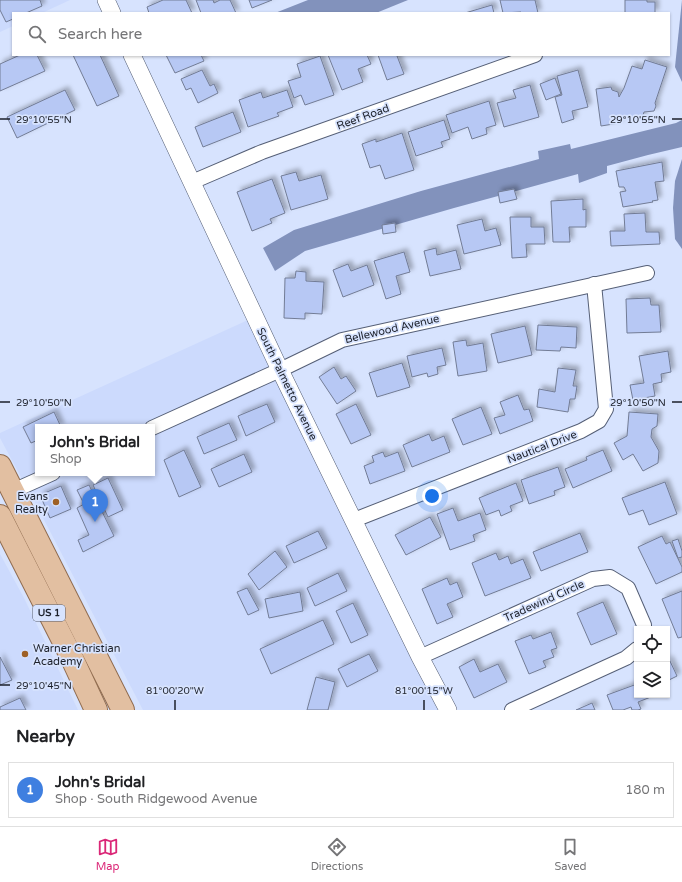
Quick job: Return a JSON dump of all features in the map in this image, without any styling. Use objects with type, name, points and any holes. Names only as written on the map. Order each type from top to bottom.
[{"type":"main road","name":"US 1","points":[[0,466],[123,710]]},
{"type":"main road","name":"US 1","points":[[0,516],[96,710]]},
{"type":"street","points":[[106,0],[112,12]]},
{"type":"street","name":"South Palmetto Avenue","points":[[132,56],[280,370],[420,657],[448,710]]},
{"type":"street","name":"Reef Road","points":[[192,182],[262,152],[532,56]]},
{"type":"street","name":"Bellewood Avenue","points":[[155,427],[342,340],[647,273]]},
{"type":"street","name":"Nautical Drive","points":[[354,520],[581,432],[599,421],[606,409],[594,284]]},
{"type":"street","points":[[13,491],[46,476]]},
{"type":"street","name":"Tradewind Circle","points":[[420,657],[593,579],[610,577],[628,588],[644,626]]},
{"type":"street","points":[[37,590],[58,580]]},
{"type":"street","points":[[512,710],[626,658],[634,651]]},
{"type":"shaded area","points":[[0,0],[70,0],[44,12],[12,12],[12,26],[0,32]]},
{"type":"shaded area","points":[[308,0],[408,0],[378,12],[278,12]]},
{"type":"shaded area","points":[[682,0],[682,82],[675,67]]},
{"type":"shaded area","points":[[682,120],[682,147],[607,166],[607,173],[579,183],[578,174],[305,251],[275,271],[263,248],[294,230],[421,191],[539,159],[538,151],[570,144],[571,149],[676,123]]},
{"type":"shaded area","points":[[682,159],[682,249],[675,239],[673,208],[675,181]]},
{"type":"shaded area","points":[[248,320],[271,366],[144,424],[35,424],[35,473],[22,479],[0,438],[0,433]]},
{"type":"shaded area","points":[[277,379],[438,710],[143,710],[29,491],[63,476],[155,476],[155,435]]},
{"type":"shaded area","name":"Warner Christian Academy","points":[[0,554],[24,598],[78,710],[0,710]]},
{"type":"building","points":[[0,0],[40,0],[42,6],[28,12],[12,12],[12,19],[6,22],[0,10]]},
{"type":"building","points":[[163,0],[186,0],[192,12],[149,12],[147,7]]},
{"type":"building","points":[[196,0],[213,0],[214,3],[220,0],[230,0],[236,12],[201,12]]},
{"type":"building","points":[[249,0],[272,0],[252,8]]},
{"type":"building","points":[[500,0],[535,0],[538,12],[521,12],[503,12]]},
{"type":"building","points":[[625,0],[647,0],[647,2],[655,2],[655,12],[625,12]]},
{"type":"building","points":[[492,5],[494,12],[468,12]]},
{"type":"building","points":[[18,56],[38,56],[45,71],[0,91],[0,64]]},
{"type":"building","points":[[73,56],[100,56],[119,96],[97,106]]},
{"type":"building","points":[[166,56],[202,56],[204,61],[175,73]]},
{"type":"building","points":[[320,56],[334,95],[305,105],[301,95],[294,98],[288,81],[301,77],[297,64]]},
{"type":"building","points":[[328,56],[367,56],[371,64],[358,69],[363,82],[342,90]]},
{"type":"building","points":[[378,56],[397,56],[404,74],[387,80]]},
{"type":"building","points":[[645,60],[667,67],[655,103],[656,106],[654,111],[644,112],[642,118],[621,118],[620,123],[601,126],[596,89],[611,87],[612,90],[618,92],[619,97],[632,66],[642,69]]},
{"type":"building","points":[[202,70],[210,86],[214,84],[218,93],[198,103],[191,88],[186,90],[181,79]]},
{"type":"building","points":[[578,70],[588,107],[572,111],[574,119],[562,123],[555,97],[562,95],[557,76]]},
{"type":"building","points":[[555,78],[561,94],[546,100],[540,84]]},
{"type":"building","points":[[530,85],[539,117],[504,127],[497,103],[516,98],[513,90]]},
{"type":"building","points":[[65,90],[75,110],[17,138],[7,117]]},
{"type":"building","points":[[287,90],[293,107],[277,113],[279,116],[248,127],[239,100],[261,92],[263,98]]},
{"type":"building","points":[[489,101],[496,125],[486,128],[487,134],[472,139],[468,127],[452,133],[446,115]]},
{"type":"building","points":[[233,112],[241,132],[203,147],[195,127]]},
{"type":"building","points":[[444,120],[450,139],[441,142],[443,147],[416,156],[408,132]]},
{"type":"building","points":[[402,133],[414,170],[385,179],[380,165],[370,168],[362,144],[376,139],[376,142]]},
{"type":"building","points":[[662,162],[664,181],[655,182],[658,200],[623,207],[620,192],[626,191],[624,187],[619,187],[616,171]]},
{"type":"building","points":[[296,172],[299,181],[321,175],[328,199],[291,210],[281,176]]},
{"type":"building","points":[[272,179],[285,213],[270,219],[272,223],[252,231],[237,192]]},
{"type":"building","points":[[514,189],[517,199],[500,203],[498,192]]},
{"type":"building","points":[[583,199],[583,210],[586,209],[586,227],[569,227],[570,242],[553,242],[551,201]]},
{"type":"building","points":[[645,213],[646,232],[659,232],[660,244],[611,246],[610,231],[625,231],[624,214]]},
{"type":"building","points":[[510,217],[531,217],[531,227],[544,227],[545,244],[526,244],[527,257],[512,258]]},
{"type":"building","points":[[482,219],[485,231],[496,228],[501,245],[464,254],[457,225]]},
{"type":"building","points":[[395,223],[396,232],[383,234],[382,225]]},
{"type":"building","points":[[436,248],[437,255],[456,250],[461,269],[430,276],[424,251]]},
{"type":"building","points":[[404,252],[410,272],[396,276],[401,294],[386,299],[374,261]]},
{"type":"building","points":[[348,264],[351,271],[367,265],[374,285],[343,297],[333,270]]},
{"type":"building","points":[[296,271],[306,272],[306,281],[324,282],[322,314],[305,313],[305,319],[284,318],[285,278],[295,278]]},
{"type":"building","points":[[650,298],[651,305],[659,305],[661,332],[627,333],[626,299]]},
{"type":"building","points":[[538,325],[577,327],[576,348],[561,347],[560,351],[536,350]]},
{"type":"building","points":[[525,326],[532,355],[498,363],[491,334]]},
{"type":"building","points":[[466,340],[467,346],[483,343],[487,371],[458,376],[453,342]]},
{"type":"building","points":[[442,348],[446,365],[437,367],[438,374],[428,377],[427,373],[412,377],[407,356]]},
{"type":"building","points":[[668,351],[671,372],[661,374],[662,382],[653,384],[655,396],[633,400],[630,385],[644,383],[639,356]]},
{"type":"building","points":[[402,363],[410,387],[377,397],[369,373]]},
{"type":"building","points":[[334,367],[341,379],[346,376],[356,391],[337,404],[319,377]]},
{"type":"building","points":[[558,368],[576,370],[573,386],[577,386],[575,399],[570,399],[568,412],[537,407],[539,389],[555,392]]},
{"type":"building","points":[[518,395],[524,410],[529,409],[533,421],[500,434],[494,418],[505,415],[500,402]]},
{"type":"building","points":[[267,404],[275,422],[246,436],[238,416]]},
{"type":"building","points":[[356,404],[371,435],[351,444],[336,414]]},
{"type":"building","points":[[481,407],[492,434],[463,445],[452,419]]},
{"type":"building","points":[[54,412],[60,424],[35,424],[35,441],[31,443],[23,427]]},
{"type":"building","points":[[629,412],[658,414],[657,426],[652,429],[651,437],[659,451],[658,463],[643,471],[633,454],[623,460],[614,443],[627,436]]},
{"type":"building","points":[[229,423],[237,440],[204,454],[197,437]]},
{"type":"building","points":[[429,434],[432,441],[444,436],[450,452],[412,467],[403,445]]},
{"type":"building","points":[[184,450],[201,487],[179,497],[164,460]]},
{"type":"building","points":[[603,450],[612,471],[573,488],[565,469],[587,460],[586,457]]},
{"type":"building","points":[[383,452],[385,457],[398,452],[405,471],[370,484],[364,466],[374,462],[372,456]]},
{"type":"building","points":[[244,454],[252,472],[219,487],[211,469]]},
{"type":"building","points":[[558,467],[565,487],[554,491],[555,495],[529,504],[521,480]]},
{"type":"building","points":[[108,478],[123,510],[108,517],[93,485]]},
{"type":"building","points":[[665,482],[677,514],[649,525],[643,510],[629,515],[622,498]]},
{"type":"building","points":[[516,483],[523,501],[510,506],[512,511],[501,516],[499,510],[486,515],[479,498]]},
{"type":"building","points":[[89,485],[114,536],[83,552],[78,540],[89,535],[77,508],[84,504],[77,490]]},
{"type":"building","name":"Evans Realty","points":[[61,486],[71,509],[50,518],[40,495]]},
{"type":"building","points":[[453,508],[458,521],[480,513],[486,530],[473,535],[475,541],[450,550],[437,514]]},
{"type":"building","points":[[430,517],[441,537],[406,555],[395,535]]},
{"type":"building","points":[[318,531],[327,548],[294,563],[286,546]]},
{"type":"building","points":[[580,533],[588,552],[541,571],[533,552]]},
{"type":"building","points":[[662,536],[666,544],[670,542],[682,567],[682,572],[656,584],[638,547]]},
{"type":"building","points":[[678,539],[682,551],[682,557],[678,558],[672,541]]},
{"type":"building","points":[[275,551],[287,567],[259,590],[248,574]]},
{"type":"building","points":[[496,553],[499,560],[508,556],[511,564],[523,559],[531,578],[485,596],[472,563]]},
{"type":"building","points":[[338,573],[347,591],[315,606],[307,588]]},
{"type":"building","points":[[447,578],[450,585],[457,582],[463,597],[447,604],[453,617],[437,624],[422,589]]},
{"type":"building","points":[[247,588],[259,610],[248,615],[237,592]]},
{"type":"building","points":[[682,591],[682,637],[678,638],[662,599]]},
{"type":"building","points":[[300,592],[303,611],[269,618],[265,599]]},
{"type":"building","points":[[603,602],[617,634],[591,645],[577,613]]},
{"type":"building","points":[[353,603],[368,635],[351,643],[336,611]]},
{"type":"building","points":[[323,620],[334,644],[271,674],[260,649]]},
{"type":"building","points":[[551,632],[557,648],[551,650],[554,657],[543,661],[546,667],[529,674],[515,641],[531,635],[533,639]]},
{"type":"building","points":[[369,654],[378,671],[347,687],[338,669]]},
{"type":"building","points":[[0,657],[12,680],[0,685]]},
{"type":"building","points":[[474,659],[480,672],[498,664],[507,682],[474,698],[459,667]]},
{"type":"building","points":[[670,661],[677,676],[670,680]]},
{"type":"building","points":[[316,677],[335,682],[328,710],[307,710]]},
{"type":"building","points":[[634,685],[634,698],[648,698],[638,702],[641,709],[632,710],[631,707],[623,710],[613,710],[607,695]]},
{"type":"building","points":[[20,698],[26,710],[0,710],[0,707]]},
{"type":"building","points":[[592,703],[595,710],[576,710]]},
{"type":"place","name":"Evans Realty","points":[[56,502]]},
{"type":"place","name":"John's Bridal","points":[[95,522]]},
{"type":"place","name":"Warner Christian Academy","points":[[25,654]]}]
